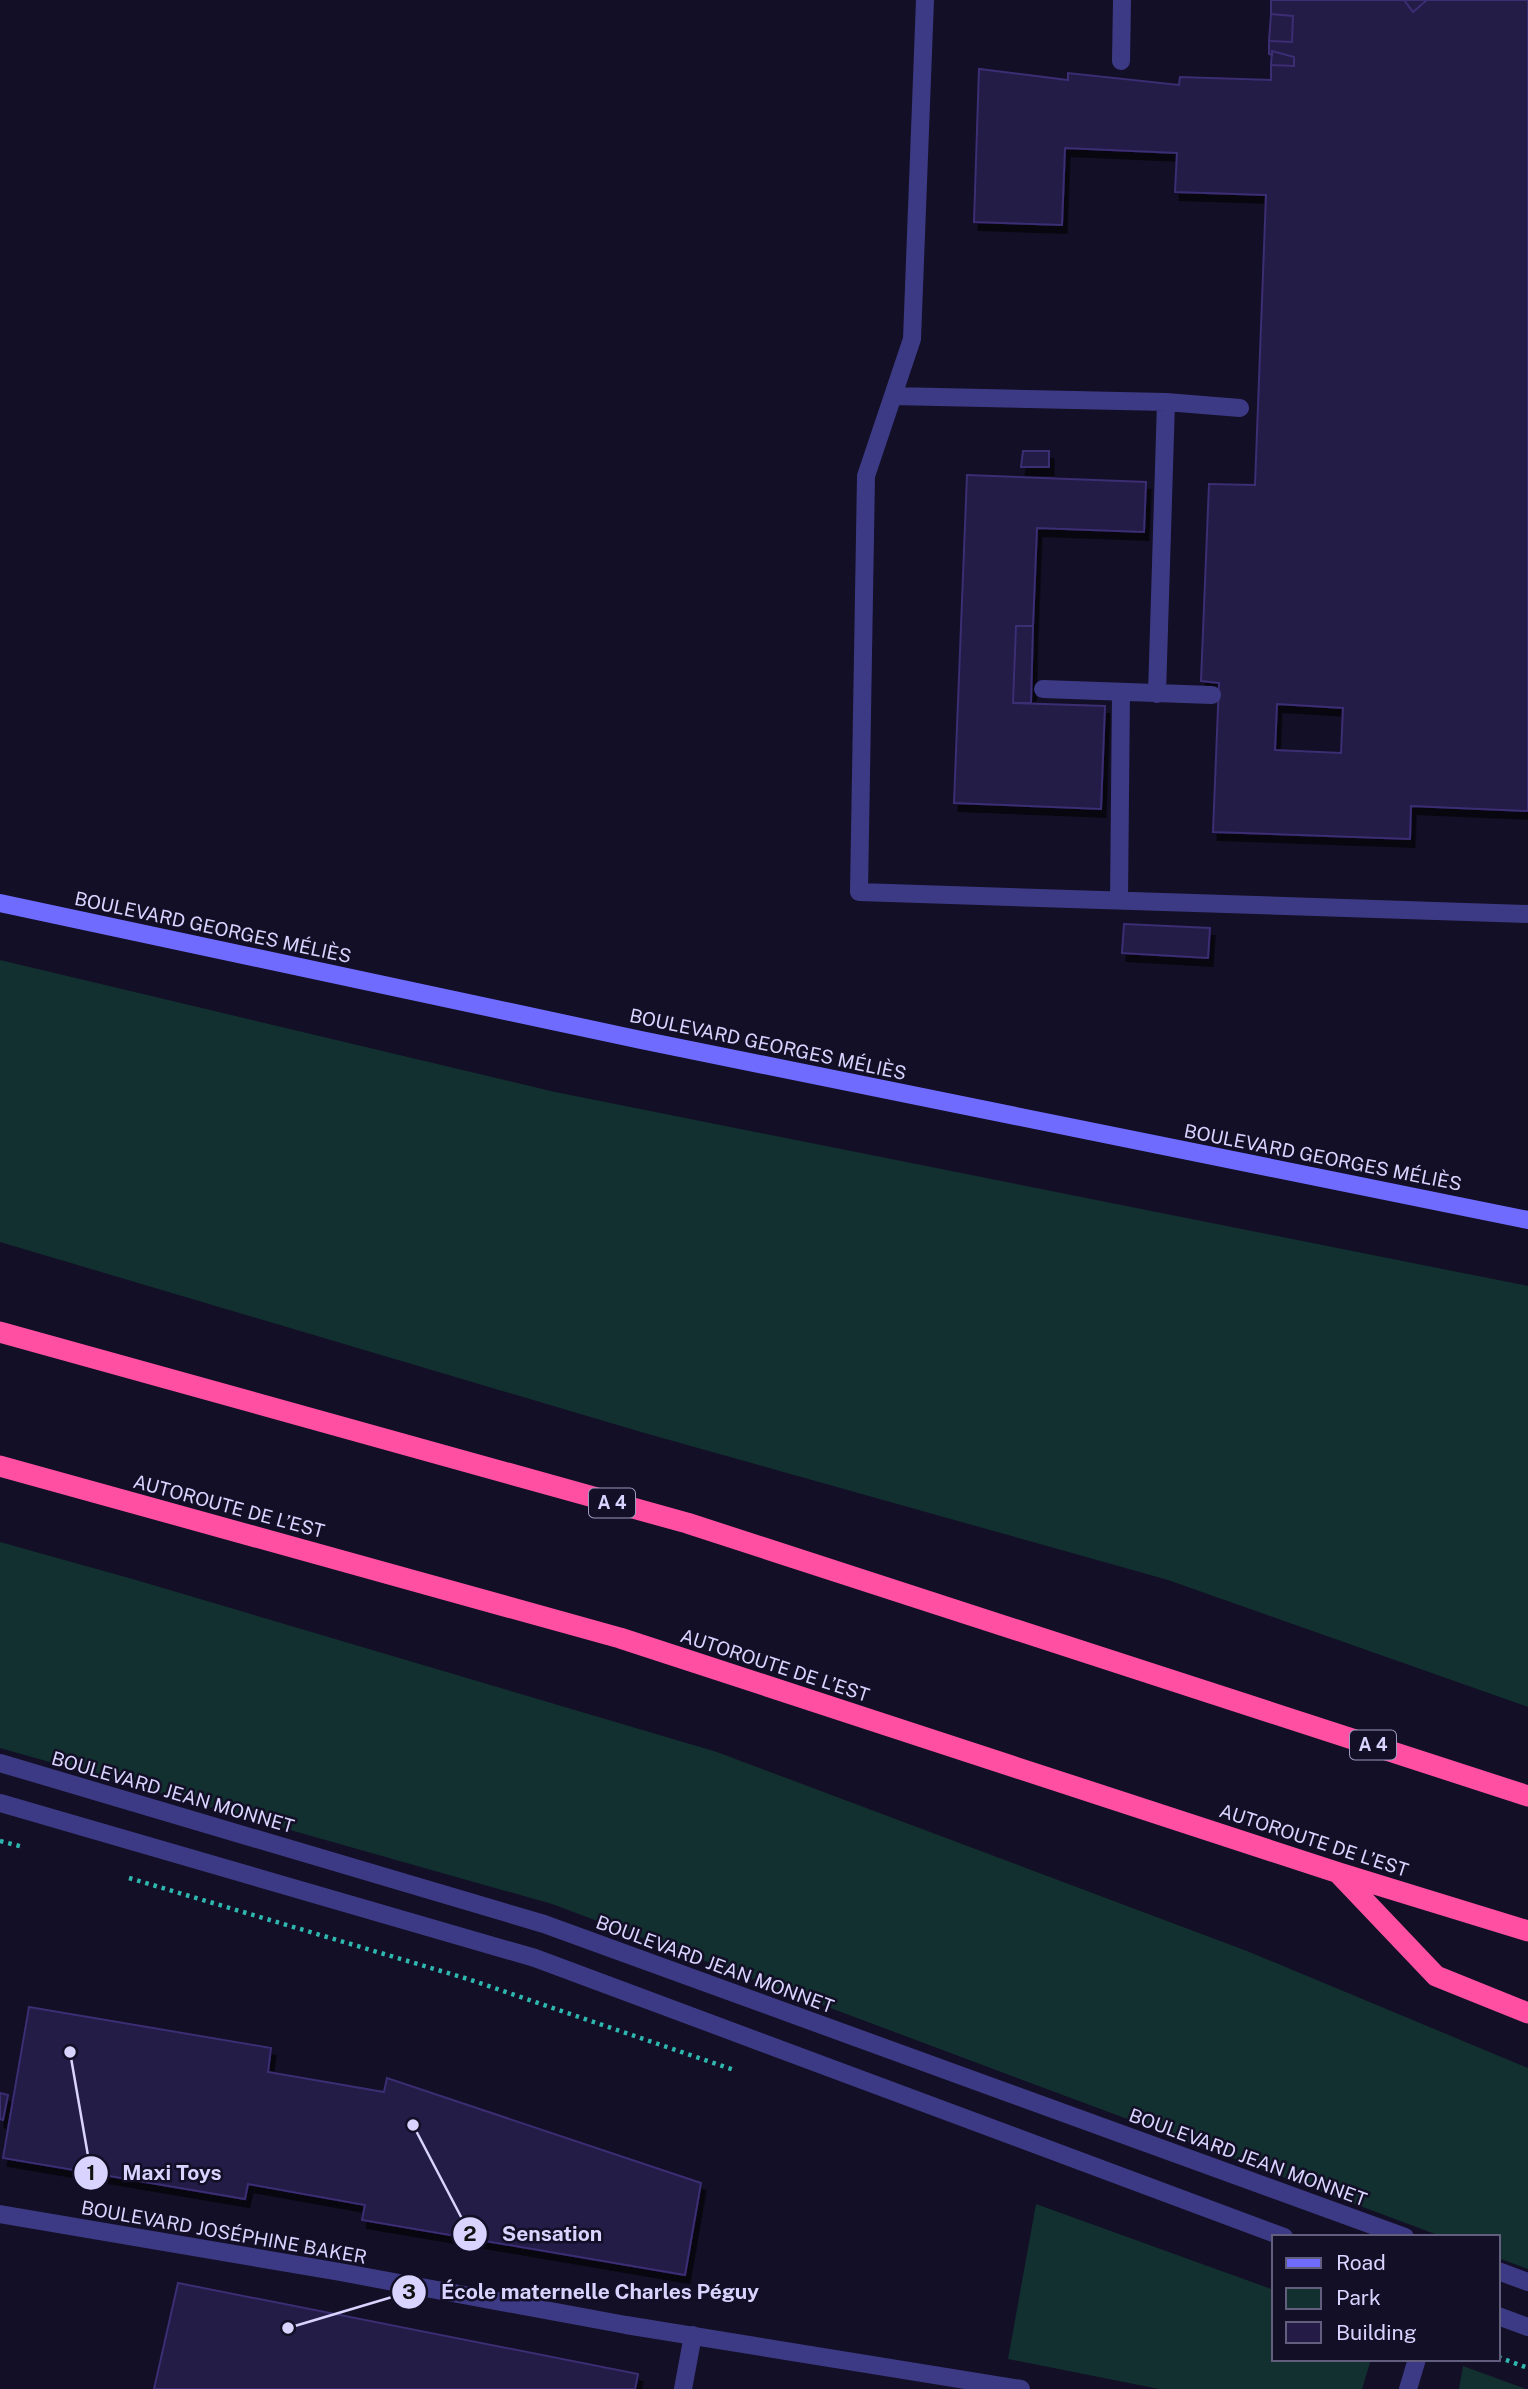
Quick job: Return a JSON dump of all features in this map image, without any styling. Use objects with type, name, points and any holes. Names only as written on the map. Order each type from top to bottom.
[{"type":"highway","name":"A 4","points":[[0,1332],[687,1523],[1528,1796]]},
{"type":"highway","name":"AUTOROUTE DE L’EST","points":[[0,1466],[620,1638],[1339,1873],[1528,1931]]},
{"type":"highway","points":[[1339,1873],[1436,1976],[1528,2013]]},
{"type":"main road","name":"BOULEVARD GEORGES MÉLIÈS","points":[[0,903],[641,1040],[1528,1220]]},
{"type":"street","points":[[925,0],[912,339],[866,476],[859,892],[1528,914]]},
{"type":"street","points":[[1121,61],[1122,0]]},
{"type":"street","points":[[893,396],[1166,402],[1240,408]]},
{"type":"street","points":[[1157,694],[1166,402]]},
{"type":"street","points":[[1044,689],[1212,695]]},
{"type":"street","points":[[1119,900],[1121,692]]},
{"type":"street","name":"BOULEVARD JEAN MONNET","points":[[0,1763],[544,1924],[1399,2235]]},
{"type":"street","points":[[0,1803],[534,1958],[1279,2235]]},
{"type":"street","name":"BOULEVARD JOSÉPHINE BAKER","points":[[0,2214],[693,2335],[1021,2389]]},
{"type":"street","points":[[1500,2272],[1528,2282]]},
{"type":"street","points":[[1500,2317],[1528,2327]]},
{"type":"street","points":[[682,2389],[693,2335]]},
{"type":"street","points":[[1408,2389],[1417,2361]]},
{"type":"path","points":[[0,1841],[35,1850]]},
{"type":"path","points":[[124,1876],[468,1979],[737,2071]]},
{"type":"path","points":[[1500,2358],[1528,2368]]},
{"type":"green space","points":[[0,960],[555,1092],[1528,1286],[1528,1707],[1168,1580],[641,1432],[0,1242]]},
{"type":"green space","points":[[0,1542],[717,1752],[1247,1951],[1528,2068],[1528,2269],[1500,2259],[1500,2235],[1438,2235],[552,1904],[0,1748]]},
{"type":"green space","points":[[1036,2204],[1272,2289],[1272,2361],[1370,2361],[1362,2389],[1159,2389],[1008,2359]]},
{"type":"green space","points":[[1463,2366],[1526,2389],[1459,2389]]},
{"type":"building","points":[[1271,0],[1404,0],[1413,12],[1427,0],[1528,0],[1528,811],[1411,806],[1410,839],[1213,832],[1219,683],[1201,681],[1209,484],[1255,485],[1266,195],[1175,192],[1177,153],[1065,148],[1062,225],[974,222],[979,69],[1068,80],[1068,73],[1179,85],[1180,77],[1271,80],[1271,65],[1294,66],[1294,57],[1272,51],[1272,55],[1269,54],[1269,41],[1292,42],[1293,16],[1271,14]],"holes":[[[1277,704],[1343,708],[1341,753],[1275,750]]]},
{"type":"building","points":[[1404,0],[1427,0],[1413,12]]},
{"type":"building","points":[[1271,14],[1293,16],[1292,42],[1269,41]]},
{"type":"building","points":[[1272,51],[1294,57],[1294,66],[1271,65]]},
{"type":"building","points":[[1023,451],[1049,451],[1049,467],[1021,467]]},
{"type":"building","points":[[967,475],[1146,482],[1144,532],[1037,528],[1033,626],[1016,626],[1013,703],[1105,706],[1101,809],[954,803]]},
{"type":"building","points":[[1016,626],[1033,626],[1031,703],[1013,703]]},
{"type":"building","points":[[1124,924],[1210,928],[1208,958],[1122,953]]},
{"type":"building","points":[[29,2007],[271,2048],[268,2072],[384,2092],[387,2078],[701,2183],[685,2275],[362,2220],[365,2205],[248,2184],[245,2199],[3,2158]]},
{"type":"building","points":[[0,2093],[8,2095],[3,2120],[0,2119]]},
{"type":"building","points":[[178,2283],[638,2374],[635,2389],[154,2389]]},
{"type":"place","name":"Maxi Toys","points":[[70,2052]]},
{"type":"place","name":"Sensation","points":[[413,2125]]},
{"type":"place","name":"École maternelle Charles Péguy","points":[[288,2328]]}]
